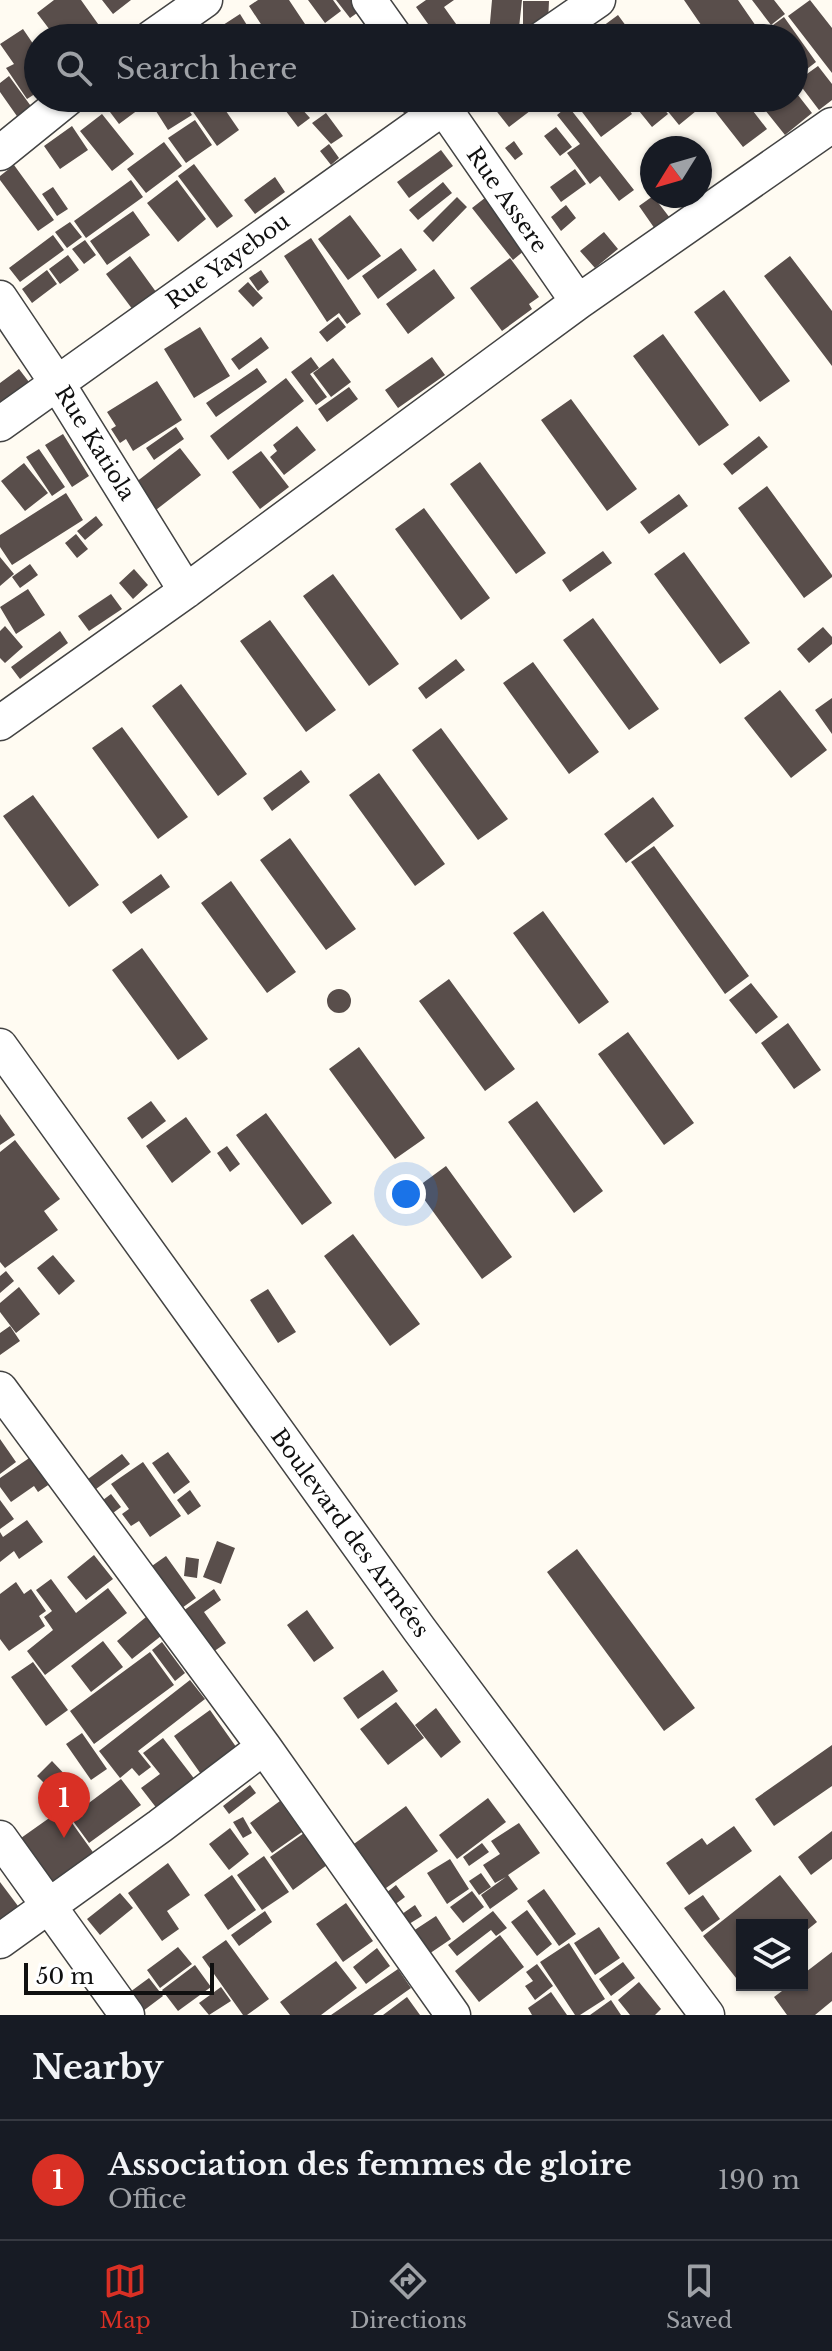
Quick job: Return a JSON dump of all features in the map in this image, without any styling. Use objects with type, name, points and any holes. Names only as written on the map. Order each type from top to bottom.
[{"type":"street","points":[[171,24],[205,0]]},
{"type":"street","points":[[369,0],[386,24]]},
{"type":"street","points":[[563,24],[598,0]]},
{"type":"street","points":[[0,153],[51,112]]},
{"type":"street","name":"Rue Yayebou","points":[[0,424],[430,112]]},
{"type":"street","name":"Rue Assere","points":[[452,112],[578,302]]},
{"type":"street","points":[[0,723],[186,591],[578,302],[832,125]]},
{"type":"street","name":"Rue Katiola","points":[[0,298],[57,383],[186,591]]},
{"type":"street","name":"Boulevard des Armées","points":[[0,1046],[393,1593],[707,2015]]},
{"type":"street","points":[[0,1389],[264,1747],[453,2015]]},
{"type":"street","points":[[0,1941],[264,1747]]},
{"type":"street","points":[[0,1838],[127,2015]]},
{"type":"building","points":[[54,0],[81,0],[98,24],[45,24],[37,13]]},
{"type":"building","points":[[102,0],[131,0],[113,14]]},
{"type":"building","points":[[258,0],[289,0],[305,24],[261,24],[249,6]]},
{"type":"building","points":[[308,0],[333,0],[341,11],[325,23]]},
{"type":"building","points":[[336,0],[369,0],[371,3],[350,18]]},
{"type":"building","points":[[426,0],[454,0],[444,7],[456,24],[428,24],[416,7]]},
{"type":"building","points":[[492,0],[522,0],[519,24],[490,24]]},
{"type":"building","points":[[684,0],[738,0],[755,24],[700,24]]},
{"type":"building","points":[[752,0],[774,0],[785,14],[770,24]]},
{"type":"building","points":[[810,0],[832,28],[832,73],[808,42],[808,24],[794,24],[788,16]]},
{"type":"building","points":[[523,1],[549,1],[548,22],[523,24]]},
{"type":"building","points":[[240,14],[246,24],[225,24]]},
{"type":"building","points":[[618,15],[625,24],[606,24]]},
{"type":"building","points":[[784,17],[789,24],[774,24]]},
{"type":"building","points":[[24,30],[24,95],[6,68],[14,64],[0,44]]},
{"type":"building","points":[[808,51],[816,62],[808,68]]},
{"type":"building","points":[[818,66],[832,84],[832,100],[819,110],[808,96],[808,73]]},
{"type":"building","points":[[9,76],[24,97],[24,112],[29,112],[19,119],[0,92],[0,83]]},
{"type":"building","points":[[808,108],[812,113],[785,135],[767,112],[808,112]]},
{"type":"building","points":[[110,112],[135,112],[119,124]]},
{"type":"building","points":[[157,112],[190,112],[192,115],[168,130]]},
{"type":"building","points":[[193,112],[227,112],[239,130],[217,146]]},
{"type":"building","points":[[287,112],[305,112],[310,118],[298,127]]},
{"type":"building","points":[[403,112],[417,112],[410,120]]},
{"type":"building","points":[[497,112],[529,112],[509,127]]},
{"type":"building","points":[[573,112],[634,190],[619,201],[600,176],[590,184],[567,153],[580,144],[557,115]]},
{"type":"building","points":[[582,112],[631,112],[632,114],[601,137]]},
{"type":"building","points":[[640,112],[666,112],[668,114],[652,127]]},
{"type":"building","points":[[668,112],[695,112],[679,125]]},
{"type":"building","points":[[716,112],[754,112],[767,129],[743,147]]},
{"type":"building","points":[[326,113],[343,136],[331,144],[312,123]]},
{"type":"building","points":[[102,114],[134,154],[112,171],[80,131]]},
{"type":"building","points":[[195,120],[212,145],[186,163],[168,138]]},
{"type":"building","points":[[72,126],[88,150],[60,169],[44,146]]},
{"type":"building","points":[[556,127],[572,147],[560,156],[544,136]]},
{"type":"building","points":[[514,141],[523,154],[515,160],[505,148]]},
{"type":"building","points":[[164,142],[182,166],[146,193],[127,169]]},
{"type":"building","points":[[329,144],[339,158],[331,165],[320,151]]},
{"type":"building","points":[[441,150],[453,166],[409,198],[397,182]]},
{"type":"building","points":[[194,164],[233,216],[217,228],[178,176]]},
{"type":"building","points":[[14,165],[54,220],[38,231],[0,180],[0,176]]},
{"type":"building","points":[[575,169],[586,184],[561,202],[550,187]]},
{"type":"building","points":[[275,177],[285,192],[255,214],[244,200]]},
{"type":"building","points":[[131,180],[143,197],[86,238],[74,221]]},
{"type":"building","points":[[177,180],[206,219],[178,242],[147,203]]},
{"type":"building","points":[[443,182],[452,193],[418,220],[409,210]]},
{"type":"building","points":[[53,187],[68,209],[57,216],[42,194]]},
{"type":"building","points":[[490,194],[531,245],[513,260],[472,208]]},
{"type":"building","points":[[457,197],[467,207],[433,242],[423,231]]},
{"type":"building","points":[[566,205],[576,218],[561,231],[551,217]]},
{"type":"building","points":[[640,208],[662,208],[670,218],[655,229]]},
{"type":"building","points":[[133,211],[150,235],[107,265],[90,241]]},
{"type":"building","points":[[350,215],[381,256],[348,280],[318,239]]},
{"type":"building","points":[[70,222],[82,237],[67,248],[55,232]]},
{"type":"building","points":[[604,232],[618,249],[595,268],[580,251]]},
{"type":"building","points":[[53,235],[64,250],[20,282],[9,268]]},
{"type":"building","points":[[311,238],[361,314],[347,324],[339,313],[327,322],[284,256]]},
{"type":"building","points":[[85,240],[96,255],[84,264],[72,249]]},
{"type":"building","points":[[401,248],[417,270],[378,299],[362,276]]},
{"type":"building","points":[[68,255],[79,270],[60,284],[49,269]]},
{"type":"building","points":[[130,256],[159,296],[136,314],[106,274]]},
{"type":"building","points":[[790,256],[832,311],[832,366],[764,276]]},
{"type":"building","points":[[510,258],[539,297],[529,304],[532,309],[502,331],[470,288]]},
{"type":"building","points":[[434,269],[455,298],[408,334],[386,304]]},
{"type":"building","points":[[47,270],[57,284],[32,303],[22,289]]},
{"type":"building","points":[[261,270],[269,282],[258,291],[249,278]]},
{"type":"building","points":[[248,282],[263,298],[253,307],[238,291]]},
{"type":"building","points":[[724,290],[790,381],[760,402],[694,312]]},
{"type":"building","points":[[338,317],[346,327],[327,342],[319,332]]},
{"type":"building","points":[[200,327],[230,376],[194,398],[164,349]]},
{"type":"building","points":[[663,334],[729,425],[699,446],[633,356]]},
{"type":"building","points":[[261,337],[269,348],[239,370],[231,359]]},
{"type":"building","points":[[311,357],[319,368],[310,374],[327,397],[316,405],[291,372]]},
{"type":"building","points":[[432,357],[445,375],[398,408],[385,390]]},
{"type":"building","points":[[333,358],[351,382],[331,397],[313,373]]},
{"type":"building","points":[[257,368],[267,382],[216,417],[206,403]]},
{"type":"building","points":[[19,369],[32,386],[0,410],[0,383]]},
{"type":"building","points":[[286,378],[304,401],[228,460],[210,436]]},
{"type":"building","points":[[157,381],[182,420],[133,451],[126,439],[120,443],[111,429],[116,426],[107,412]]},
{"type":"building","points":[[349,387],[358,399],[327,422],[318,409]]},
{"type":"building","points":[[571,399],[637,489],[607,511],[541,420]]},
{"type":"building","points":[[297,426],[316,450],[284,475],[270,457],[277,451],[273,445]]},
{"type":"building","points":[[176,427],[184,439],[154,460],[146,448]]},
{"type":"building","points":[[63,434],[89,476],[72,487],[45,445]]},
{"type":"building","points":[[759,436],[768,447],[732,475],[723,464]]},
{"type":"building","points":[[180,448],[201,475],[152,513],[131,486]]},
{"type":"building","points":[[39,449],[65,487],[52,496],[26,457]]},
{"type":"building","points":[[261,451],[289,487],[260,509],[232,472]]},
{"type":"building","points":[[480,462],[546,553],[516,574],[450,484]]},
{"type":"building","points":[[24,463],[48,493],[25,511],[1,481]]},
{"type":"building","points":[[767,486],[832,575],[804,598],[738,508]]},
{"type":"building","points":[[66,493],[83,520],[12,565],[0,547],[0,535]]},
{"type":"building","points":[[679,494],[688,506],[649,534],[640,522]]},
{"type":"building","points":[[424,508],[490,598],[461,620],[395,529]]},
{"type":"building","points":[[96,516],[103,525],[85,540],[77,531]]},
{"type":"building","points":[[76,534],[88,549],[77,558],[65,543]]},
{"type":"building","points":[[603,551],[612,563],[570,592],[562,580]]},
{"type":"building","points":[[684,552],[750,643],[720,664],[654,574]]},
{"type":"building","points":[[0,557],[14,574],[0,586]]},
{"type":"building","points":[[30,564],[38,575],[20,588],[12,577]]},
{"type":"building","points":[[134,569],[148,585],[133,599],[119,583]]},
{"type":"building","points":[[333,574],[399,664],[369,686],[303,596]]},
{"type":"building","points":[[28,589],[45,615],[16,634],[0,607]]},
{"type":"building","points":[[111,594],[122,609],[89,631],[78,616]]},
{"type":"building","points":[[593,618],[659,709],[629,730],[563,640]]},
{"type":"building","points":[[270,620],[336,710],[306,732],[240,641]]},
{"type":"building","points":[[5,626],[23,647],[5,663],[0,658],[0,631]]},
{"type":"building","points":[[823,627],[832,637],[832,644],[809,663],[797,649]]},
{"type":"building","points":[[60,631],[68,643],[20,679],[11,667]]},
{"type":"building","points":[[456,659],[465,670],[426,699],[418,688]]},
{"type":"building","points":[[533,662],[599,752],[569,774],[503,683]]},
{"type":"building","points":[[181,684],[247,774],[218,796],[152,706]]},
{"type":"building","points":[[780,690],[827,750],[791,778],[744,718]]},
{"type":"building","points":[[832,698],[832,734],[815,710]]},
{"type":"building","points":[[122,727],[188,817],[158,839],[92,748]]},
{"type":"building","points":[[441,728],[508,819],[478,840],[412,750]]},
{"type":"building","points":[[301,770],[310,782],[272,811],[263,798]]},
{"type":"building","points":[[379,773],[445,864],[415,886],[349,795]]},
{"type":"building","points":[[33,795],[99,885],[69,907],[3,816]]},
{"type":"building","points":[[653,797],[674,826],[626,863],[604,834]]},
{"type":"building","points":[[290,838],[356,929],[326,950],[260,860]]},
{"type":"building","points":[[654,846],[749,976],[725,994],[631,862]]},
{"type":"building","points":[[161,874],[170,887],[131,914],[122,902]]},
{"type":"building","points":[[231,881],[296,972],[267,993],[201,903]]},
{"type":"building","points":[[543,911],[609,1002],[579,1024],[513,933]]},
{"type":"building","points":[[142,948],[208,1039],[178,1060],[112,970]]},
{"type":"building","points":[[449,979],[515,1069],[485,1091],[419,1001]]},
{"type":"building","points":[[751,983],[778,1017],[756,1034],[729,1000]]},
{"type":"building","points":[[339,989],[348,992],[351,1001],[348,1010],[339,1013],[330,1010],[327,1001],[330,992]]},
{"type":"building","points":[[788,1023],[821,1070],[794,1089],[761,1043]]},
{"type":"building","points":[[628,1032],[694,1123],[664,1145],[598,1054]]},
{"type":"building","points":[[359,1047],[425,1138],[395,1159],[329,1069]]},
{"type":"building","points":[[151,1101],[166,1121],[142,1139],[127,1118]]},
{"type":"building","points":[[537,1101],[603,1191],[574,1213],[508,1122]]},
{"type":"building","points":[[266,1113],[332,1203],[302,1225],[236,1135]]},
{"type":"building","points":[[0,1114],[15,1135],[0,1145]]},
{"type":"building","points":[[186,1117],[211,1152],[172,1183],[146,1146]]},
{"type":"building","points":[[15,1140],[60,1199],[44,1211],[58,1230],[5,1268],[0,1262],[0,1152]]},
{"type":"building","points":[[227,1146],[240,1164],[230,1172],[217,1153]]},
{"type":"building","points":[[446,1166],[512,1257],[482,1279],[416,1188]]},
{"type":"building","points":[[353,1234],[420,1324],[390,1346],[324,1256]]},
{"type":"building","points":[[53,1255],[75,1281],[59,1295],[37,1268]]},
{"type":"building","points":[[6,1271],[14,1281],[0,1293],[0,1276]]},
{"type":"building","points":[[19,1287],[40,1314],[16,1333],[0,1312],[0,1303]]},
{"type":"building","points":[[268,1289],[296,1332],[278,1343],[250,1300]]},
{"type":"building","points":[[10,1326],[20,1341],[0,1355],[0,1333]]},
{"type":"building","points":[[0,1439],[16,1462],[0,1474]]},
{"type":"building","points":[[38,1452],[57,1479],[38,1492],[34,1486],[11,1502],[0,1487],[0,1478]]},
{"type":"building","points":[[168,1452],[190,1482],[174,1494],[152,1463]]},
{"type":"building","points":[[122,1454],[130,1464],[96,1489],[88,1479]]},
{"type":"building","points":[[143,1462],[181,1516],[150,1537],[139,1521],[131,1526],[122,1514],[129,1509],[111,1484]]},
{"type":"building","points":[[190,1490],[201,1506],[188,1515],[177,1500]]},
{"type":"building","points":[[111,1494],[121,1507],[113,1513],[103,1500]]},
{"type":"building","points":[[0,1500],[14,1519],[0,1529]]},
{"type":"building","points":[[27,1520],[43,1542],[19,1559],[14,1551],[0,1562],[0,1532],[3,1537]]},
{"type":"building","points":[[217,1541],[235,1548],[221,1584],[203,1577]]},
{"type":"building","points":[[577,1549],[695,1708],[664,1731],[547,1572]]},
{"type":"building","points":[[94,1555],[113,1579],[86,1600],[67,1577]]},
{"type":"building","points":[[166,1556],[196,1598],[172,1615],[142,1573]]},
{"type":"building","points":[[186,1557],[199,1559],[197,1578],[184,1576]]},
{"type":"building","points":[[51,1579],[76,1613],[108,1588],[127,1613],[45,1675],[27,1651],[53,1630],[44,1617],[52,1611],[36,1590]]},
{"type":"building","points":[[16,1582],[24,1594],[31,1589],[46,1611],[39,1616],[45,1626],[9,1651],[0,1639],[0,1594]]},
{"type":"building","points":[[214,1589],[221,1600],[204,1612],[226,1643],[213,1652],[183,1611]]},
{"type":"building","points":[[307,1610],[334,1648],[314,1662],[287,1625]]},
{"type":"building","points":[[146,1617],[161,1636],[132,1659],[117,1641]]},
{"type":"building","points":[[103,1641],[123,1667],[91,1692],[71,1666]]},
{"type":"building","points":[[162,1642],[185,1673],[175,1681],[152,1650]]},
{"type":"building","points":[[150,1652],[174,1685],[94,1744],[70,1711]]},
{"type":"building","points":[[33,1662],[68,1710],[46,1726],[11,1677]]},
{"type":"building","points":[[383,1670],[398,1691],[358,1719],[343,1698]]},
{"type":"building","points":[[190,1680],[205,1699],[138,1751],[151,1767],[139,1776],[132,1768],[120,1778],[99,1751]]},
{"type":"building","points":[[396,1702],[424,1738],[388,1765],[360,1729]]},
{"type":"building","points":[[436,1708],[461,1742],[441,1758],[415,1725]]},
{"type":"building","points":[[210,1710],[239,1751],[203,1777],[174,1736]]},
{"type":"building","points":[[82,1733],[107,1769],[91,1780],[66,1744]]},
{"type":"building","points":[[163,1738],[196,1781],[158,1810],[141,1788],[160,1774],[143,1753]]},
{"type":"building","points":[[832,1745],[832,1786],[774,1826],[755,1799]]},
{"type":"building","points":[[52,1761],[70,1780],[55,1794],[37,1776]]},
{"type":"building","points":[[121,1779],[141,1805],[89,1843],[70,1817]]},
{"type":"building","points":[[250,1785],[256,1793],[229,1814],[223,1806]]},
{"type":"building","points":[[488,1798],[506,1822],[457,1859],[439,1835]]},
{"type":"building","points":[[280,1801],[302,1832],[272,1853],[250,1823]]},
{"type":"building","points":[[406,1806],[438,1851],[379,1893],[347,1849]]},
{"type":"building","points":[[62,1809],[95,1855],[53,1884],[21,1838]]},
{"type":"building","points":[[243,1817],[252,1833],[243,1838],[233,1822]]},
{"type":"building","points":[[519,1823],[540,1853],[508,1875],[518,1889],[490,1909],[481,1895],[506,1877],[495,1883],[483,1865],[500,1854],[491,1841]]},
{"type":"building","points":[[734,1826],[752,1851],[689,1895],[666,1863],[702,1838],[707,1845]]},
{"type":"building","points":[[230,1828],[249,1854],[229,1870],[209,1844]]},
{"type":"building","points":[[832,1831],[832,1859],[811,1875],[798,1857]]},
{"type":"building","points":[[304,1833],[327,1865],[293,1890],[270,1857]]},
{"type":"building","points":[[482,1843],[489,1852],[469,1866],[463,1857]]},
{"type":"building","points":[[264,1856],[289,1892],[262,1910],[237,1875]]},
{"type":"building","points":[[450,1859],[469,1889],[447,1904],[427,1873]]},
{"type":"building","points":[[168,1863],[190,1895],[167,1911],[179,1929],[162,1941],[128,1893]]},
{"type":"building","points":[[481,1873],[491,1887],[479,1895],[469,1881]]},
{"type":"building","points":[[232,1875],[256,1910],[228,1930],[204,1895]]},
{"type":"building","points":[[780,1875],[817,1922],[808,1929],[808,1919],[736,1919],[736,1978],[703,1936]]},
{"type":"building","points":[[0,1882],[18,1906],[0,1920]]},
{"type":"building","points":[[396,1885],[405,1897],[390,1908],[381,1897]]},
{"type":"building","points":[[544,1889],[576,1934],[559,1946],[527,1901]]},
{"type":"building","points":[[472,1891],[484,1907],[463,1923],[450,1907]]},
{"type":"building","points":[[120,1893],[133,1908],[100,1935],[87,1919]]},
{"type":"building","points":[[703,1895],[720,1919],[702,1932],[684,1908]]},
{"type":"building","points":[[346,1903],[373,1941],[343,1962],[316,1924]]},
{"type":"building","points":[[415,1905],[422,1916],[409,1924],[402,1914]]},
{"type":"building","points":[[527,1910],[552,1944],[537,1956],[511,1922]]},
{"type":"building","points":[[265,1911],[272,1922],[239,1946],[231,1935]]},
{"type":"building","points":[[493,1911],[507,1928],[496,1936],[491,1930],[457,1956],[448,1945]]},
{"type":"building","points":[[436,1916],[451,1939],[423,1958],[407,1935]]},
{"type":"building","points":[[599,1927],[620,1958],[595,1975],[574,1943]]},
{"type":"building","points":[[500,1935],[524,1967],[479,2002],[455,1971]]},
{"type":"building","points":[[226,1940],[269,1999],[247,2015],[243,2015],[202,1957]]},
{"type":"building","points":[[569,1943],[605,1999],[580,2015],[575,2015],[540,1962]]},
{"type":"building","points":[[178,1947],[192,1964],[160,1988],[147,1970]]},
{"type":"building","points":[[377,1948],[390,1966],[366,1984],[353,1967]]},
{"type":"building","points":[[832,1952],[832,2001],[815,2015],[787,2015],[774,1997],[782,1991],[808,1991],[808,1970]]},
{"type":"building","points":[[336,1961],[357,1988],[321,2015],[290,2015],[280,2002]]},
{"type":"building","points":[[623,1962],[635,1978],[611,1996],[599,1979]]},
{"type":"building","points":[[537,1964],[553,1986],[535,2000],[525,1986],[533,1981],[526,1972]]},
{"type":"building","points":[[195,1965],[211,1987],[178,2011],[162,1990]]},
{"type":"building","points":[[398,1969],[411,1988],[373,2015],[331,2015]]},
{"type":"building","points":[[149,1978],[163,1996],[143,2011],[130,1992]]},
{"type":"building","points":[[639,1982],[661,2009],[655,2015],[630,2015],[618,2000]]},
{"type":"building","points":[[221,1987],[231,2001],[209,2015],[199,2003]]},
{"type":"building","points":[[551,1992],[567,2015],[532,2015],[528,2008]]},
{"type":"building","points":[[407,1997],[420,2015],[383,2015]]},
{"type":"building","points":[[611,2000],[621,2015],[590,2015]]},
{"type":"place","name":"Association des femmes de gloire","points":[[64,1838]]}]
